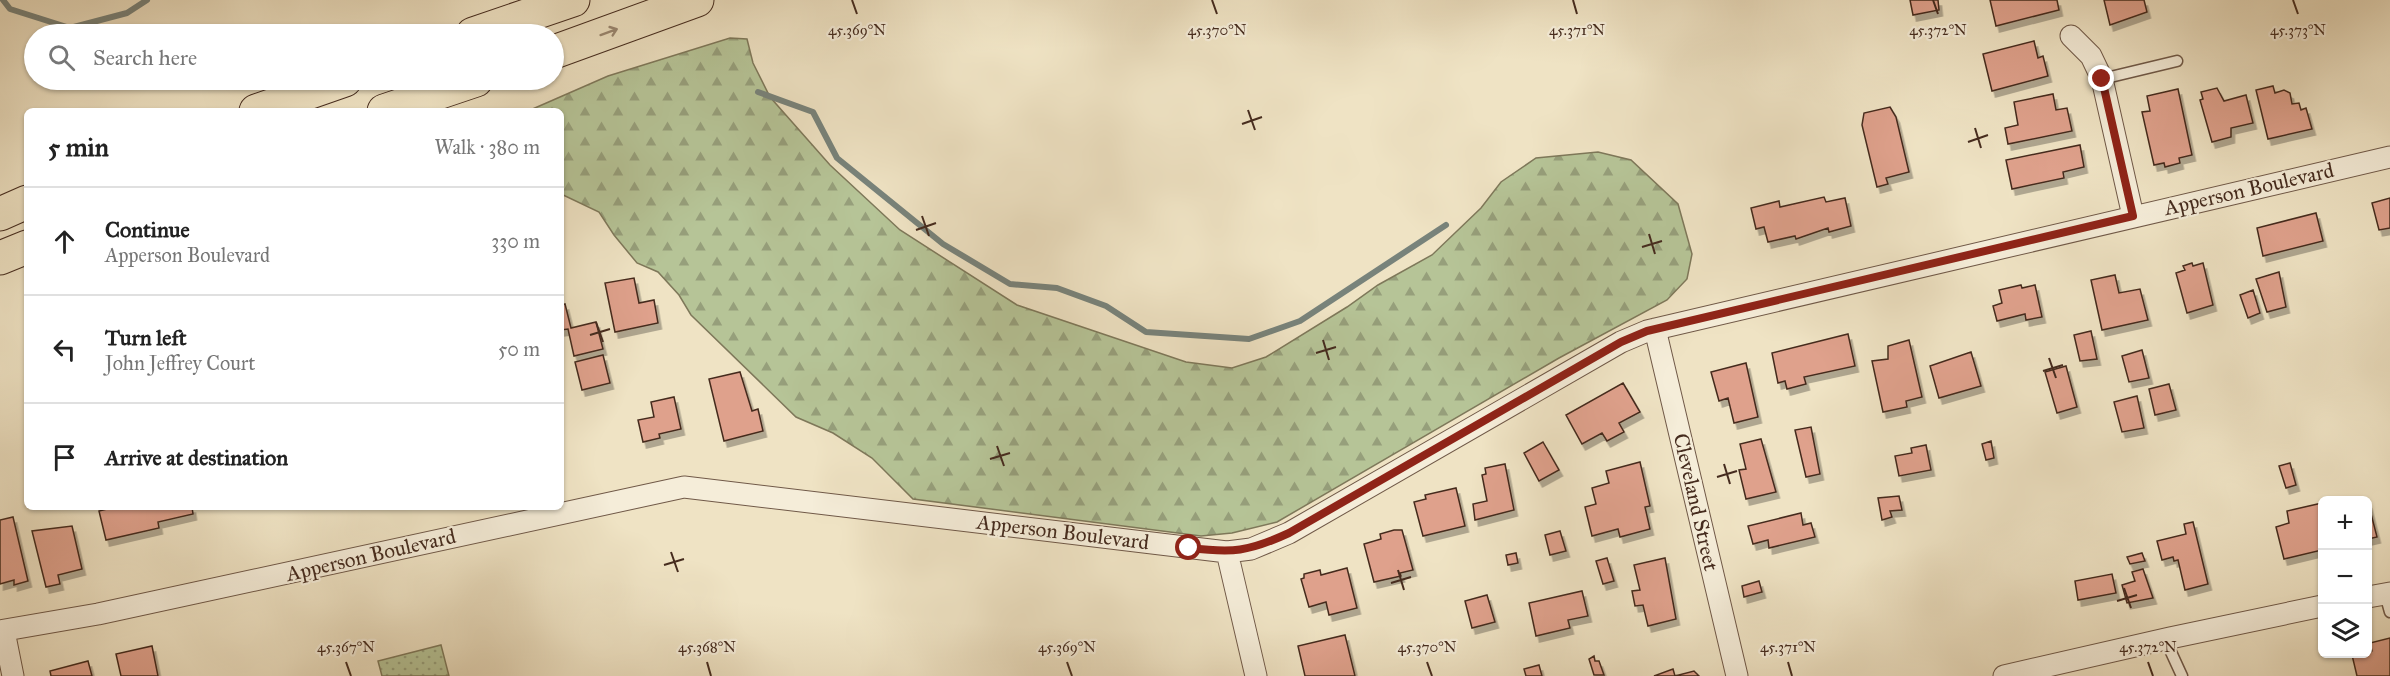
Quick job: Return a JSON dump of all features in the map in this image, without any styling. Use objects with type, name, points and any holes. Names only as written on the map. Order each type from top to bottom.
[{"type":"highway","points":[[502,24],[573,0]]},
{"type":"highway","points":[[564,48],[697,0]]},
{"type":"highway","points":[[265,108],[316,90]]},
{"type":"highway","points":[[393,108],[446,90]]},
{"type":"highway","points":[[0,214],[24,203]]},
{"type":"highway","points":[[0,258],[24,248]]},
{"type":"street","points":[[2071,36],[2091,56],[2102,79],[2133,216]]},
{"type":"street","name":"Apperson Boulevard","points":[[2,631],[99,614],[684,487],[1227,552],[1251,549],[1289,533],[1621,342],[1655,329],[2390,157]]},
{"type":"street","name":"Cleveland Street","points":[[1655,329],[1737,676]]},
{"type":"street","points":[[1227,552],[1256,676]]},
{"type":"street","points":[[2004,676],[2318,607]]},
{"type":"street","points":[[2,631],[13,676]]},
{"type":"lane","points":[[2102,79],[2177,61]]},
{"type":"lane","points":[[2165,639],[2182,676]]},
{"type":"green space","points":[[730,38],[747,39],[753,63],[770,97],[830,165],[900,230],[1017,305],[1186,362],[1232,368],[1266,357],[1378,285],[1432,255],[1481,208],[1501,182],[1536,158],[1598,152],[1631,160],[1678,204],[1692,254],[1687,279],[1667,300],[1559,358],[1277,522],[1232,533],[1201,536],[913,499],[872,458],[833,433],[796,417],[691,315],[679,295],[658,272],[637,263],[599,212],[564,195],[564,108],[535,108],[608,76]]},
{"type":"green space","points":[[441,645],[449,676],[382,676],[378,661]]},
{"type":"building","points":[[1910,0],[1938,0],[1939,10],[1913,15]]},
{"type":"building","points":[[1990,0],[2057,0],[2059,10],[1996,26]]},
{"type":"building","points":[[2104,0],[2144,0],[2147,12],[2110,25]]},
{"type":"building","points":[[2034,41],[2038,58],[2043,56],[2048,76],[1992,91],[1983,54]]},
{"type":"building","points":[[2273,86],[2275,93],[2284,90],[2290,93],[2292,104],[2299,103],[2301,110],[2306,108],[2312,129],[2268,139],[2256,90]]},
{"type":"building","points":[[2217,88],[2224,101],[2246,95],[2253,123],[2231,128],[2231,137],[2212,142],[2200,100],[2203,99],[2201,92]]},
{"type":"building","points":[[2178,89],[2192,155],[2179,158],[2180,163],[2165,167],[2164,163],[2154,165],[2142,112],[2150,111],[2147,96]]},
{"type":"building","points":[[2053,94],[2056,110],[2067,108],[2072,131],[2008,144],[2005,128],[2018,125],[2014,102]]},
{"type":"building","points":[[1890,107],[1896,117],[1909,172],[1886,178],[1888,184],[1877,187],[1862,125],[1864,113]]},
{"type":"building","points":[[2080,145],[2084,167],[2063,172],[2064,178],[2012,189],[2006,160]]},
{"type":"building","points":[[1824,197],[1826,202],[1845,198],[1851,226],[1829,232],[1828,228],[1796,239],[1795,236],[1768,242],[1764,227],[1756,229],[1751,208],[1779,201],[1780,207]]},
{"type":"building","points":[[2390,198],[2390,228],[2379,230],[2372,203]]},
{"type":"building","points":[[2316,213],[2323,241],[2263,256],[2257,228]]},
{"type":"building","points":[[2192,263],[2193,266],[2203,263],[2213,305],[2187,313],[2176,273],[2185,270],[2183,266]]},
{"type":"building","points":[[2279,272],[2286,307],[2267,312],[2256,279]]},
{"type":"building","points":[[2115,275],[2119,293],[2140,289],[2148,320],[2102,330],[2091,280]]},
{"type":"building","points":[[634,278],[639,303],[654,300],[658,323],[615,332],[605,283]]},
{"type":"building","points":[[2021,285],[2022,288],[2035,285],[2042,317],[2026,320],[2025,314],[1997,321],[1993,306],[2002,303],[1999,290]]},
{"type":"building","points":[[2253,290],[2260,313],[2248,318],[2240,295]]},
{"type":"building","points":[[564,304],[571,328],[596,322],[603,349],[574,356],[568,329],[564,330]]},
{"type":"building","points":[[2091,331],[2097,359],[2080,361],[2074,335]]},
{"type":"building","points":[[1848,334],[1855,366],[1804,377],[1806,384],[1787,389],[1785,381],[1778,383],[1772,353]]},
{"type":"building","points":[[1909,340],[1922,397],[1906,401],[1907,407],[1883,412],[1872,361],[1888,359],[1888,346]]},
{"type":"building","points":[[2142,350],[2149,378],[2129,382],[2122,356]]},
{"type":"building","points":[[1971,352],[1981,386],[1939,398],[1930,366]]},
{"type":"building","points":[[603,355],[610,383],[582,390],[575,362]]},
{"type":"building","points":[[1746,363],[1758,417],[1734,423],[1728,398],[1719,401],[1711,372]]},
{"type":"building","points":[[2066,366],[2077,407],[2057,413],[2045,372]]},
{"type":"building","points":[[740,372],[752,411],[758,409],[763,431],[724,441],[709,379]]},
{"type":"building","points":[[1623,383],[1640,412],[1619,423],[1624,432],[1607,441],[1602,433],[1582,444],[1566,415]]},
{"type":"building","points":[[2169,384],[2176,410],[2155,415],[2149,389]]},
{"type":"building","points":[[2137,396],[2144,428],[2122,432],[2114,402]]},
{"type":"building","points":[[674,397],[681,429],[659,434],[660,438],[643,442],[638,420],[654,417],[651,402]]},
{"type":"building","points":[[1811,427],[1820,474],[1806,477],[1795,430]]},
{"type":"building","points":[[1761,439],[1776,492],[1746,499],[1739,470],[1746,469],[1740,444]]},
{"type":"building","points":[[1991,441],[1994,458],[1986,460],[1982,444]]},
{"type":"building","points":[[1543,442],[1559,470],[1539,481],[1524,453]]},
{"type":"building","points":[[1926,445],[1931,470],[1899,476],[1895,456],[1912,453],[1911,448]]},
{"type":"building","points":[[1640,462],[1650,506],[1645,507],[1650,529],[1620,537],[1618,529],[1592,536],[1585,507],[1596,504],[1592,488],[1609,483],[1606,471]]},
{"type":"building","points":[[2290,463],[2296,485],[2286,488],[2279,466]]},
{"type":"building","points":[[1505,464],[1514,510],[1475,520],[1473,504],[1487,501],[1482,475],[1486,474],[1485,468]]},
{"type":"building","points":[[1456,488],[1465,526],[1423,536],[1414,502],[1426,499],[1425,495]]},
{"type":"building","points":[[1899,496],[1902,510],[1890,511],[1892,517],[1882,520],[1878,498]]},
{"type":"building","points":[[2318,504],[2318,551],[2284,559],[2276,527],[2289,523],[2287,511]]},
{"type":"building","points":[[192,510],[193,514],[158,522],[159,528],[106,540],[99,511]]},
{"type":"building","points":[[1801,513],[1803,525],[1811,523],[1815,537],[1769,548],[1768,540],[1753,544],[1748,526]]},
{"type":"building","points":[[13,517],[28,581],[14,585],[14,580],[0,584],[0,520]]},
{"type":"building","points":[[2372,518],[2377,537],[2372,538]]},
{"type":"building","points":[[2193,522],[2208,584],[2185,590],[2178,560],[2174,561],[2173,557],[2162,560],[2157,541],[2186,534],[2184,524]]},
{"type":"building","points":[[72,526],[82,569],[58,575],[60,584],[46,587],[32,531]]},
{"type":"building","points":[[1402,530],[1413,570],[1400,573],[1401,576],[1374,582],[1364,544],[1381,539],[1380,534]]},
{"type":"building","points":[[1560,531],[1566,551],[1550,555],[1545,535]]},
{"type":"building","points":[[1516,553],[1518,563],[1508,565],[1506,555]]},
{"type":"building","points":[[2142,553],[2145,561],[2130,564],[2127,557]]},
{"type":"building","points":[[1607,558],[1614,581],[1603,584],[1596,561]]},
{"type":"building","points":[[1665,558],[1676,619],[1648,626],[1643,605],[1635,606],[1632,591],[1640,590],[1634,565]]},
{"type":"building","points":[[1347,568],[1357,608],[1329,615],[1326,602],[1309,607],[1301,579],[1304,578],[1304,574],[1320,570],[1321,575]]},
{"type":"building","points":[[2143,569],[2153,598],[2127,603],[2122,585],[2135,581],[2132,572]]},
{"type":"building","points":[[2112,574],[2116,593],[2078,600],[2075,581]]},
{"type":"building","points":[[1759,581],[1762,592],[1744,597],[1742,586]]},
{"type":"building","points":[[1582,591],[1588,616],[1568,620],[1570,628],[1536,636],[1529,603]]},
{"type":"building","points":[[1487,595],[1495,622],[1472,628],[1465,601]]},
{"type":"building","points":[[1345,635],[1355,676],[1305,676],[1298,646]]},
{"type":"building","points":[[2390,638],[2390,676],[2357,676],[2353,658],[2372,658],[2372,642]]},
{"type":"building","points":[[152,646],[158,676],[121,676],[116,654]]},
{"type":"building","points":[[1594,656],[1595,661],[1599,661],[1604,675],[1594,675],[1589,659]]},
{"type":"building","points":[[88,661],[92,676],[51,676],[50,671]]},
{"type":"building","points":[[1539,665],[1542,676],[1526,676],[1524,669]]},
{"type":"building","points":[[1673,669],[1675,676],[1654,676]]},
{"type":"building","points":[[1694,671],[1699,676],[1675,676]]},
{"type":"waterway","points":[[3,0],[10,9],[57,24]]},
{"type":"waterway","points":[[85,24],[127,13],[147,0]]},
{"type":"waterway","points":[[758,92],[813,112],[837,158],[943,244],[1010,284],[1057,288],[1106,306],[1146,332],[1249,339],[1300,321],[1446,225]]},
{"type":"route","points":[[1189,548],[1227,552],[1243,551],[1275,540],[1621,342],[1647,331],[2133,216],[2102,79]]}]
